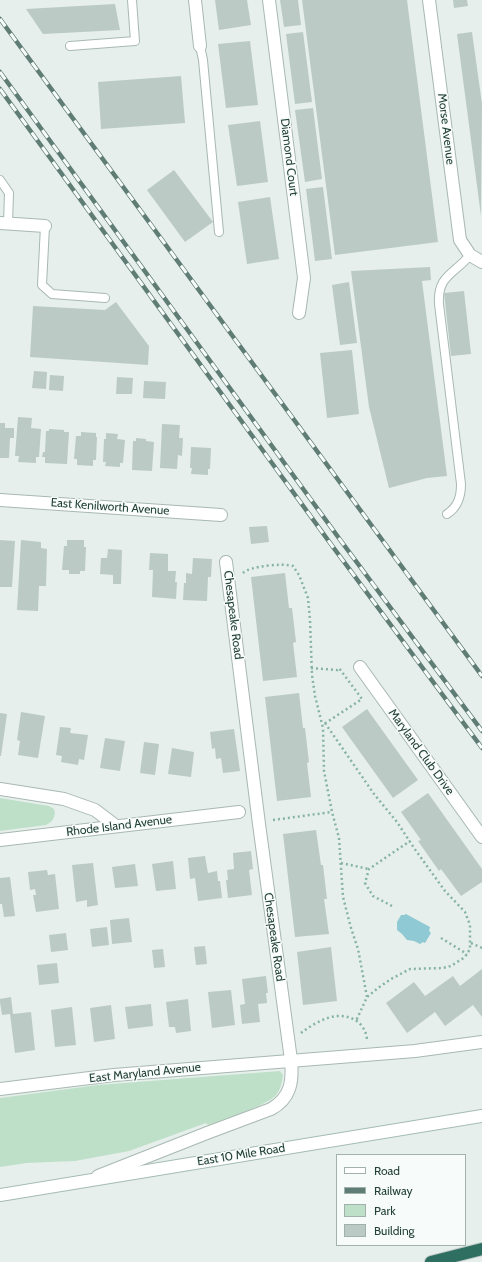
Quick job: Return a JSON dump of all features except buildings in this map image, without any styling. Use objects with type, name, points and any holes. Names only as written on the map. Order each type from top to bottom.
[{"type":"highway","points":[[431,1262],[482,1249]]},
{"type":"street","points":[[195,0],[200,46]]},
{"type":"street","name":"Diamond Court","points":[[269,0],[304,278],[299,313]]},
{"type":"street","name":"Morse Avenue","points":[[429,0],[460,240],[470,255]]},
{"type":"street","points":[[4,223],[45,226]]},
{"type":"street","points":[[470,255],[482,262]]},
{"type":"street","name":"East Kenilworth Avenue","points":[[0,500],[220,515]]},
{"type":"street","name":"Chesapeake Road","points":[[89,1180],[272,1109],[279,1105],[286,1096],[290,1086],[292,1073],[291,1060],[260,832],[226,562]]},
{"type":"street","name":"Maryland Club Drive","points":[[360,667],[482,837]]},
{"type":"street","points":[[0,789],[64,799],[94,810],[116,826]]},
{"type":"street","name":"Rhode Island Avenue","points":[[0,840],[239,812]]},
{"type":"street","points":[[291,1060],[415,1051],[482,1042]]},
{"type":"street","name":"East Maryland Avenue","points":[[0,1089],[114,1075],[291,1060]]},
{"type":"street","name":"East 10 Mile Road","points":[[0,1195],[482,1116]]},
{"type":"lane","points":[[70,46],[135,41],[132,0]]},
{"type":"lane","points":[[200,46],[203,60],[219,232]]},
{"type":"lane","points":[[0,180],[10,193],[4,223]]},
{"type":"lane","points":[[45,226],[42,285],[52,294],[105,298]]},
{"type":"lane","points":[[447,514],[454,509],[461,494],[462,484],[439,304],[439,292],[440,286],[445,280],[455,269],[463,264],[470,255]]},
{"type":"path","points":[[242,575],[249,569],[260,567],[287,564],[295,568],[308,598],[311,668],[315,696],[324,724],[374,794],[397,822],[445,891],[465,912],[470,925],[471,943],[467,954],[462,959],[451,966],[442,968],[410,969],[384,984],[367,997],[356,1021]]},
{"type":"path","points":[[311,668],[337,670],[339,668],[362,699],[324,724]]},
{"type":"path","points":[[324,724],[324,771],[332,812],[338,831],[343,897],[358,948],[367,997]]},
{"type":"path","points":[[271,820],[332,812]]},
{"type":"path","points":[[392,906],[373,896],[365,884],[369,869],[410,841]]},
{"type":"path","points":[[341,863],[369,869]]},
{"type":"path","points":[[441,938],[467,954]]},
{"type":"path","points":[[471,943],[482,948]]},
{"type":"path","points":[[299,1035],[328,1017],[344,1016],[356,1021],[365,1030],[367,1042]]},
{"type":"green space","points":[[0,798],[49,806],[54,809],[54,817],[46,825],[0,831]]},
{"type":"green space","points":[[280,1071],[283,1075],[281,1085],[278,1093],[271,1099],[244,1112],[208,1125],[206,1123],[129,1151],[75,1161],[26,1163],[0,1167],[0,1098],[98,1085]]},
{"type":"water","points":[[406,914],[430,927],[429,931],[431,933],[425,943],[423,942],[420,944],[407,940],[397,930],[397,922],[401,915]]},
{"type":"railway","points":[[0,19],[482,676]]},
{"type":"railway","points":[[0,72],[341,541],[482,731]]},
{"type":"railway","points":[[0,89],[333,547],[482,748]]}]
